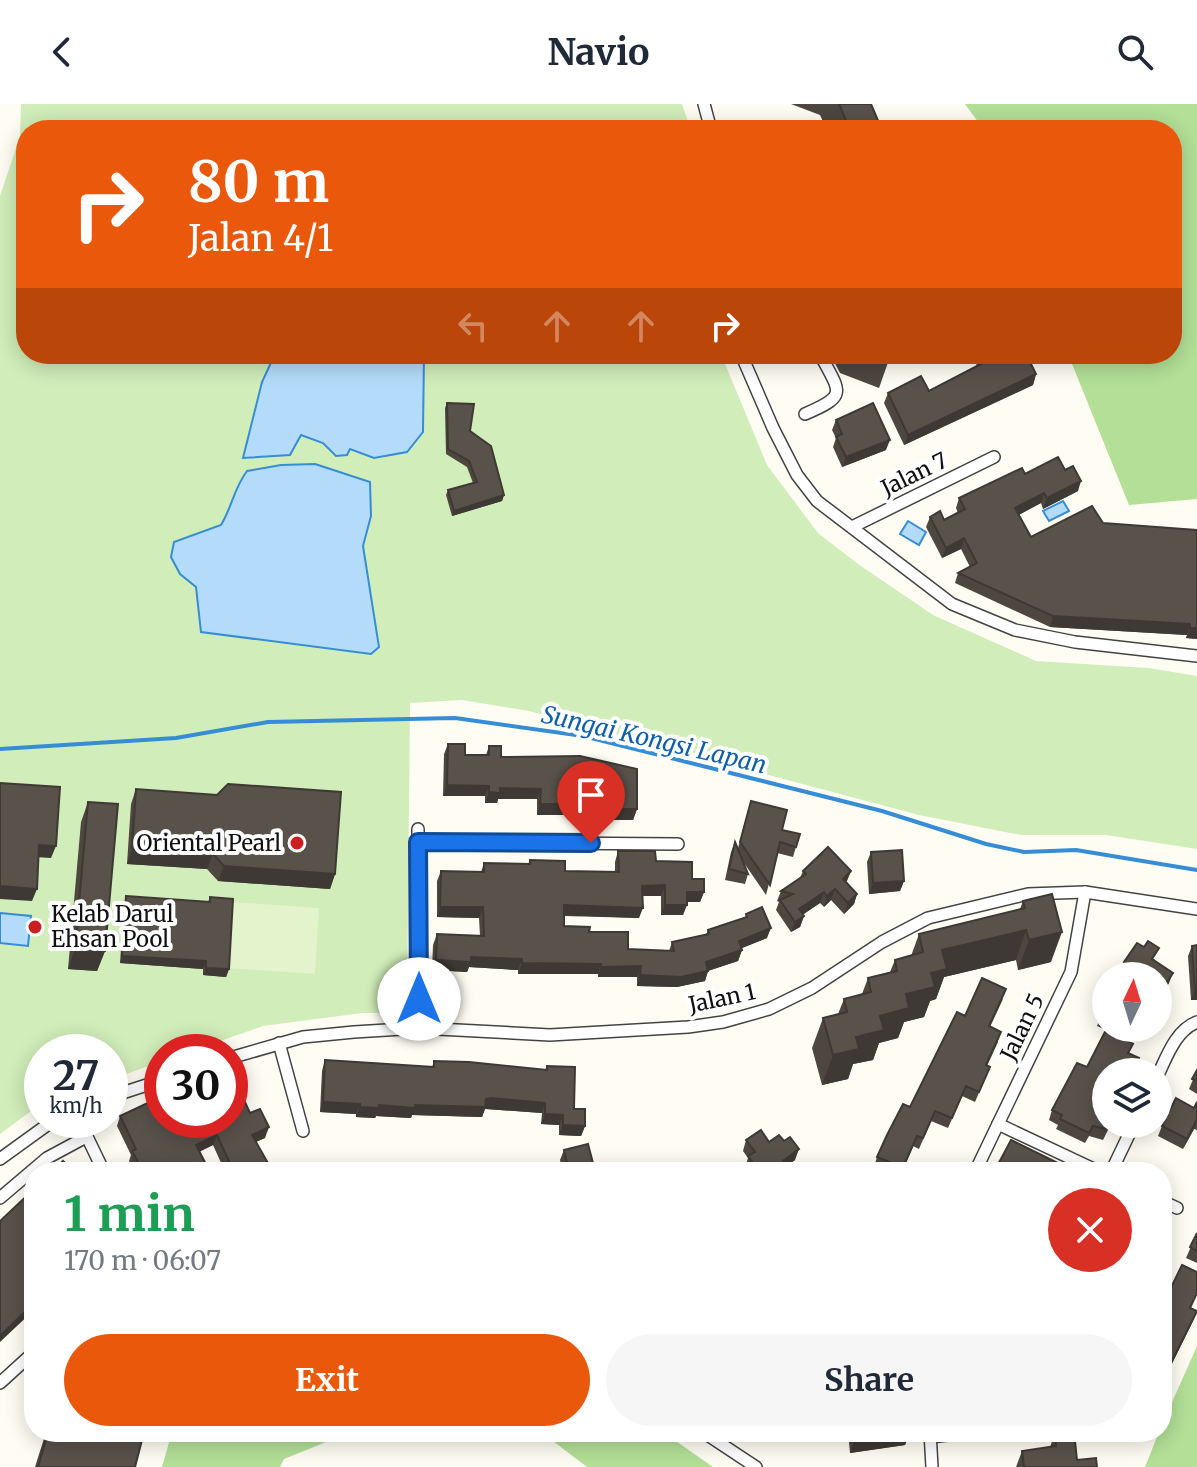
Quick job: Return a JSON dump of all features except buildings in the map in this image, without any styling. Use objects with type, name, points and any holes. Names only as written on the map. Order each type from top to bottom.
[{"type":"street","points":[[745,364],[797,475],[817,501],[952,604],[1015,630],[1075,642],[1197,656]]},
{"type":"street","points":[[805,414],[833,402],[837,396],[837,387],[825,364]]},
{"type":"street","name":"Jalan 7","points":[[852,527],[994,457]]},
{"type":"street","points":[[419,1028],[418,835],[678,844]]},
{"type":"street","name":"Jalan 1","points":[[248,1052],[303,1037],[354,1032],[419,1028],[550,1035],[723,1022],[769,1009],[812,988],[882,942],[928,918],[1028,894],[1085,892],[1197,909]]},
{"type":"street","name":"Jalan 5","points":[[980,1162],[1071,972],[1085,892]]},
{"type":"street","points":[[1166,1058],[1175,1041],[1197,1022]]},
{"type":"street","points":[[279,1043],[303,1131]]},
{"type":"street","points":[[998,1124],[1079,1162]]},
{"type":"street","points":[[0,1159],[29,1138]]},
{"type":"street","points":[[42,1162],[84,1138]]},
{"type":"street","points":[[87,1138],[99,1162]]},
{"type":"street","points":[[1116,1162],[1127,1138]]},
{"type":"street","points":[[0,1198],[24,1178]]},
{"type":"street","points":[[1172,1206],[1177,1208]]},
{"type":"street","points":[[2,1377],[24,1360]]},
{"type":"street","points":[[718,1442],[756,1467]]},
{"type":"street","points":[[930,1442],[932,1467]]},
{"type":"green space","points":[[21,104],[682,104],[688,120],[20,120]]},
{"type":"green space","points":[[965,104],[1197,104],[1197,499],[1129,505],[1072,364],[1182,364],[1182,120],[977,120]]},
{"type":"green space","points":[[16,148],[16,364],[725,364],[767,465],[818,533],[933,615],[1036,661],[1149,668],[1197,676],[1197,849],[1106,835],[1021,835],[919,815],[529,711],[462,700],[410,703],[407,1005],[398,1013],[362,1013],[263,1026],[240,1034],[144,1034],[144,1068],[128,1073],[128,1034],[24,1034],[24,1116],[0,1134],[0,196]]},
{"type":"green space","points":[[232,902],[319,908],[315,974],[227,968]]},
{"type":"green space","points":[[1197,1346],[1197,1467],[1145,1467],[1155,1442],[1172,1442],[1172,1402]]},
{"type":"green space","points":[[169,1442],[326,1442],[284,1459],[280,1467],[162,1467]]},
{"type":"green space","points":[[554,1442],[677,1442],[713,1467],[587,1467]]},
{"type":"water","points":[[270,364],[424,364],[423,432],[407,452],[374,458],[350,449],[347,455],[336,456],[323,443],[301,435],[290,455],[243,458],[262,382]]},
{"type":"water","points":[[315,464],[370,482],[371,516],[363,546],[379,647],[371,654],[201,632],[196,587],[180,574],[171,557],[174,542],[221,525],[247,471],[281,465]]},
{"type":"water","points":[[1063,501],[1069,511],[1049,521],[1043,511]]},
{"type":"water","points":[[908,521],[926,532],[919,545],[900,534]]},
{"type":"water","points":[[0,913],[31,916],[28,946],[0,943]]},
{"type":"waterway","name":"Sungai Kongsi Lapan","points":[[0,749],[176,738],[268,722],[455,718],[583,736],[882,811],[986,844],[1024,852],[1076,850],[1197,870]]},
{"type":"place","name":"Oriental Pearl","points":[[297,843]]},
{"type":"place","name":"Kelab Darul Ehsan Pool","points":[[35,927]]},
{"type":"route","points":[[419,999],[418,842],[591,843]]}]
